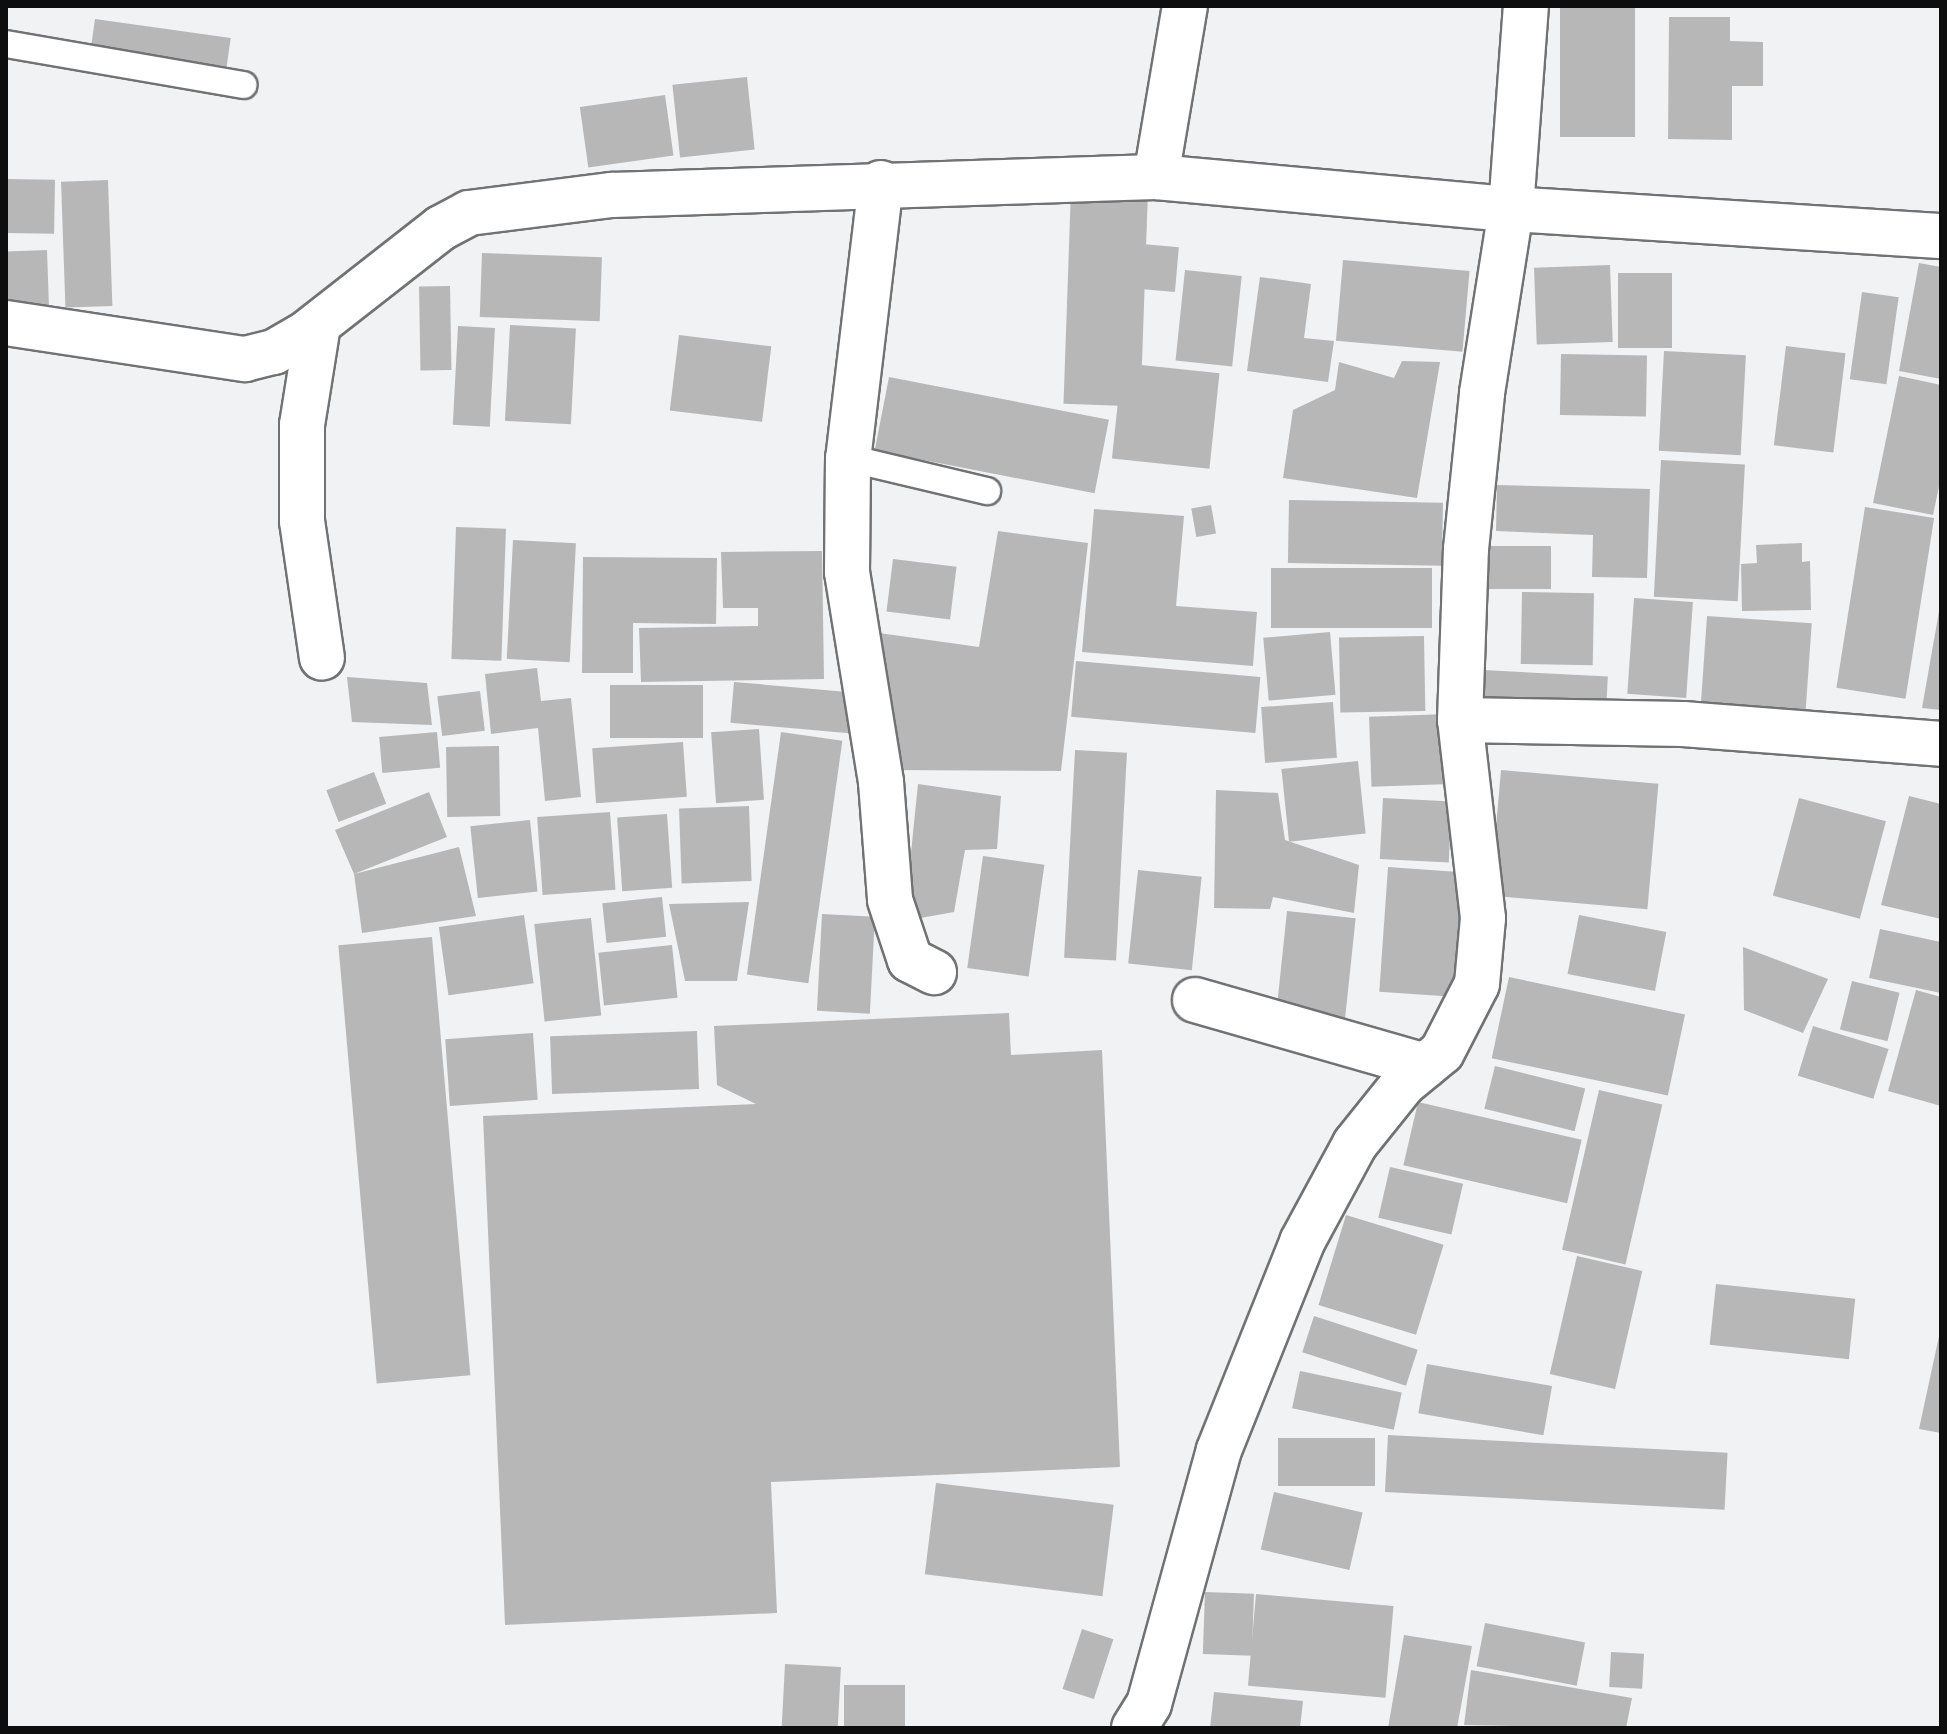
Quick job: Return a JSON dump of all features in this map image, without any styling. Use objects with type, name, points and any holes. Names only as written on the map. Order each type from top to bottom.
[{"type":"street","points":[[1156,177],[1185,6]]},
{"type":"street","points":[[1134,1728],[1149,1704],[1219,1450],[1302,1242],[1355,1144],[1403,1084],[1442,1052],[1477,984],[1482,948],[1460,720],[1466,549],[1482,393],[1511,209],[1526,6]]},
{"type":"street","points":[[6,323],[245,359],[274,352],[318,325],[441,228],[469,213],[612,195],[881,183],[1156,177],[1511,209],[1941,236]]},
{"type":"street","points":[[881,183],[848,458],[847,572],[881,782],[890,900],[910,960],[934,972]]},
{"type":"street","points":[[318,325],[306,379],[302,493],[322,658]]},
{"type":"street","points":[[1460,720],[1683,724],[1941,744]]},
{"type":"street","points":[[1195,1000],[1425,1066]]},
{"type":"lane","points":[[6,44],[243,85]]},
{"type":"lane","points":[[848,458],[987,491]]},
{"type":"building","points":[[1560,6],[1635,6],[1635,137],[1560,137]]},
{"type":"building","points":[[1669,17],[1730,17],[1730,41],[1763,42],[1763,86],[1732,86],[1732,140],[1668,139]]},
{"type":"building","points":[[95,19],[231,38],[226,74],[90,55]]},
{"type":"building","points":[[747,77],[755,150],[680,157],[672,85]]},
{"type":"building","points":[[665,95],[673,155],[588,167],[580,107]]},
{"type":"building","points":[[6,179],[55,180],[54,234],[6,233]]},
{"type":"building","points":[[108,180],[112,306],[65,308],[61,182]]},
{"type":"building","points":[[1071,189],[1148,192],[1140,407],[1063,404]]},
{"type":"building","points":[[1142,244],[1179,247],[1175,292],[1138,289]]},
{"type":"building","points":[[47,250],[49,308],[8,309],[6,251]]},
{"type":"building","points":[[482,253],[602,257],[600,321],[480,317]]},
{"type":"building","points":[[1343,260],[1470,271],[1462,352],[1336,341]]},
{"type":"building","points":[[1919,263],[1941,267],[1941,379],[1899,371]]},
{"type":"building","points":[[1610,265],[1613,342],[1537,345],[1534,268]]},
{"type":"building","points":[[1185,270],[1242,276],[1232,366],[1175,361]]},
{"type":"building","points":[[1618,273],[1672,273],[1672,348],[1618,348]]},
{"type":"building","points":[[1260,277],[1311,284],[1304,338],[1334,341],[1328,382],[1247,371]]},
{"type":"building","points":[[450,286],[451,370],[420,371],[419,287]]},
{"type":"building","points":[[1862,292],[1899,297],[1886,384],[1850,379]]},
{"type":"building","points":[[510,325],[576,328],[571,424],[505,421]]},
{"type":"building","points":[[458,326],[495,328],[490,427],[453,425]]},
{"type":"building","points":[[679,335],[771,346],[762,422],[670,410]]},
{"type":"building","points":[[1786,346],[1846,353],[1833,453],[1774,445]]},
{"type":"building","points":[[1664,351],[1746,355],[1741,455],[1659,451]]},
{"type":"building","points":[[1561,354],[1647,356],[1646,416],[1560,415]]},
{"type":"building","points":[[1402,361],[1440,362],[1417,498],[1283,478],[1293,410],[1335,390],[1339,362],[1394,378]]},
{"type":"building","points":[[1122,363],[1219,373],[1209,469],[1112,458]]},
{"type":"building","points":[[1899,376],[1941,385],[1941,477],[1933,515],[1873,503]]},
{"type":"building","points":[[889,377],[1109,420],[1095,493],[875,451]]},
{"type":"building","points":[[1661,460],[1745,464],[1738,601],[1654,597]]},
{"type":"building","points":[[1497,485],[1650,489],[1647,578],[1592,577],[1593,535],[1496,531]]},
{"type":"building","points":[[1289,500],[1443,503],[1442,566],[1288,563]]},
{"type":"building","points":[[1211,505],[1216,534],[1196,537],[1191,508]]},
{"type":"building","points":[[1865,507],[1934,518],[1906,699],[1836,688]]},
{"type":"building","points":[[1094,509],[1184,516],[1176,606],[1257,612],[1253,666],[1082,652]]},
{"type":"building","points":[[456,527],[506,529],[501,661],[451,659]]},
{"type":"building","points":[[998,531],[1088,543],[1061,771],[891,770],[872,632],[979,647]]},
{"type":"building","points":[[513,540],[576,543],[570,662],[507,659]]},
{"type":"building","points":[[1802,543],[1802,562],[1810,561],[1811,610],[1742,611],[1741,564],[1757,563],[1756,545]]},
{"type":"building","points":[[1489,546],[1551,546],[1551,589],[1489,589]]},
{"type":"building","points":[[822,551],[824,679],[641,682],[639,628],[758,626],[758,608],[723,608],[721,552]]},
{"type":"building","points":[[583,557],[717,558],[716,624],[633,623],[633,673],[582,673]]},
{"type":"building","points":[[893,559],[957,567],[950,619],[887,612]]},
{"type":"building","points":[[1271,568],[1432,568],[1432,628],[1271,628]]},
{"type":"building","points":[[1522,592],[1594,593],[1593,665],[1521,664]]},
{"type":"building","points":[[1634,598],[1693,602],[1686,698],[1627,694]]},
{"type":"building","points":[[1941,600],[1941,710],[1922,708]]},
{"type":"building","points":[[1707,616],[1812,623],[1806,711],[1701,704]]},
{"type":"building","points":[[1330,632],[1335,695],[1269,701],[1263,638]]},
{"type":"building","points":[[1424,636],[1425,711],[1340,712],[1339,637]]},
{"type":"building","points":[[1076,661],[1260,677],[1255,733],[1071,717]]},
{"type":"building","points":[[537,668],[541,701],[571,698],[581,797],[545,801],[538,728],[491,734],[485,674]]},
{"type":"building","points":[[1483,670],[1608,677],[1606,717],[1481,711]]},
{"type":"building","points":[[347,677],[427,683],[432,725],[352,722]]},
{"type":"building","points":[[734,682],[856,693],[852,733],[730,723]]},
{"type":"building","points":[[610,685],[703,685],[703,738],[610,738]]},
{"type":"building","points":[[480,691],[485,731],[442,736],[437,696]]},
{"type":"building","points":[[1333,702],[1337,758],[1265,763],[1261,707]]},
{"type":"building","points":[[1448,714],[1450,784],[1371,787],[1369,717]]},
{"type":"building","points":[[759,729],[764,800],[716,803],[711,732]]},
{"type":"building","points":[[437,732],[440,768],[382,773],[379,737]]},
{"type":"building","points":[[781,732],[842,741],[808,983],[747,975]]},
{"type":"building","points":[[683,742],[687,797],[596,803],[592,748]]},
{"type":"building","points":[[499,746],[500,816],[447,817],[446,747]]},
{"type":"building","points":[[1075,750],[1127,753],[1116,960],[1064,958]]},
{"type":"building","points":[[1358,761],[1366,834],[1289,842],[1281,769]]},
{"type":"building","points":[[1501,770],[1658,784],[1647,909],[1490,896]]},
{"type":"building","points":[[374,772],[386,804],[339,822],[326,790]]},
{"type":"building","points":[[918,784],[1001,796],[997,849],[965,850],[954,912],[904,921]]},
{"type":"building","points":[[1216,790],[1278,793],[1285,840],[1359,865],[1354,913],[1273,897],[1270,909],[1214,908]]},
{"type":"building","points":[[429,792],[447,837],[354,874],[335,830]]},
{"type":"building","points":[[1909,796],[1941,804],[1941,919],[1881,905]]},
{"type":"building","points":[[1383,798],[1452,802],[1449,863],[1380,859]]},
{"type":"building","points":[[1799,798],[1886,821],[1860,919],[1773,896]]},
{"type":"building","points":[[749,806],[752,881],[682,883],[679,808]]},
{"type":"building","points":[[610,812],[615,890],[543,895],[537,817]]},
{"type":"building","points":[[667,814],[672,888],[622,891],[617,817]]},
{"type":"building","points":[[530,820],[538,892],[478,898],[470,826]]},
{"type":"building","points":[[459,847],[476,916],[362,933],[354,874]]},
{"type":"building","points":[[983,856],[1044,865],[1029,977],[967,968]]},
{"type":"building","points":[[1388,867],[1469,873],[1460,997],[1379,992]]},
{"type":"building","points":[[1138,870],[1202,877],[1192,970],[1128,963]]},
{"type":"building","points":[[662,897],[666,937],[607,943],[602,903]]},
{"type":"building","points":[[749,902],[737,981],[685,981],[669,904]]},
{"type":"building","points":[[1287,911],[1356,918],[1345,1022],[1276,1014]]},
{"type":"building","points":[[822,914],[875,917],[870,1014],[817,1011]]},
{"type":"building","points":[[524,915],[534,983],[448,995],[439,927]]},
{"type":"building","points":[[1579,915],[1666,932],[1655,991],[1568,974]]},
{"type":"building","points":[[591,918],[601,1015],[545,1021],[534,924]]},
{"type":"building","points":[[1880,929],[1941,942],[1941,993],[1869,978]]},
{"type":"building","points":[[432,937],[470,1375],[377,1384],[338,945]]},
{"type":"building","points":[[672,945],[678,998],[604,1005],[598,953]]},
{"type":"building","points":[[1743,947],[1828,979],[1803,1033],[1744,1010]]},
{"type":"building","points":[[1509,977],[1685,1014],[1668,1096],[1492,1058]]},
{"type":"building","points":[[1852,981],[1900,993],[1887,1041],[1840,1030]]},
{"type":"building","points":[[1916,990],[1941,997],[1941,1106],[1888,1091]]},
{"type":"building","points":[[1009,1013],[1011,1055],[1102,1050],[1120,1467],[771,1482],[777,1613],[505,1625],[483,1116],[756,1104],[717,1085],[714,1026]]},
{"type":"building","points":[[1813,1026],[1889,1049],[1873,1099],[1798,1076]]},
{"type":"building","points":[[697,1031],[699,1089],[552,1094],[550,1036]]},
{"type":"building","points":[[533,1033],[538,1100],[450,1106],[445,1039]]},
{"type":"building","points":[[1495,1066],[1585,1088],[1575,1131],[1484,1109]]},
{"type":"building","points":[[1599,1090],[1662,1105],[1625,1264],[1562,1250]]},
{"type":"building","points":[[1418,1102],[1582,1140],[1567,1203],[1403,1165]]},
{"type":"building","points":[[1390,1167],[1463,1184],[1451,1235],[1378,1218]]},
{"type":"building","points":[[1346,1215],[1444,1245],[1416,1335],[1319,1305]]},
{"type":"building","points":[[1577,1256],[1642,1271],[1615,1389],[1550,1374]]},
{"type":"building","points":[[1716,1284],[1855,1299],[1849,1359],[1710,1345]]},
{"type":"building","points":[[1314,1316],[1418,1350],[1406,1386],[1302,1352]]},
{"type":"building","points":[[1941,1327],[1941,1433],[1919,1429]]},
{"type":"building","points":[[1427,1364],[1552,1386],[1543,1435],[1418,1413]]},
{"type":"building","points":[[1300,1371],[1402,1393],[1394,1430],[1292,1408]]},
{"type":"building","points":[[1388,1435],[1728,1453],[1725,1510],[1385,1492]]},
{"type":"building","points":[[1278,1438],[1375,1438],[1375,1486],[1278,1486]]},
{"type":"building","points":[[936,1483],[1114,1505],[1102,1596],[925,1574]]},
{"type":"building","points":[[1274,1492],[1363,1512],[1349,1570],[1261,1549]]},
{"type":"building","points":[[1205,1592],[1254,1594],[1252,1656],[1203,1654]]},
{"type":"building","points":[[1256,1594],[1393,1606],[1385,1698],[1248,1686]]},
{"type":"building","points":[[1485,1623],[1585,1642],[1577,1686],[1477,1666]]},
{"type":"building","points":[[1082,1629],[1113,1639],[1094,1699],[1063,1689]]},
{"type":"building","points":[[1404,1635],[1472,1646],[1457,1728],[1388,1728]]},
{"type":"building","points":[[1611,1652],[1644,1654],[1642,1689],[1609,1687]]},
{"type":"building","points":[[785,1664],[841,1667],[838,1728],[782,1728]]},
{"type":"building","points":[[1471,1670],[1632,1698],[1626,1728],[1464,1725]]},
{"type":"building","points":[[844,1685],[905,1685],[905,1728],[844,1728]]},
{"type":"building","points":[[1214,1692],[1303,1701],[1300,1728],[1210,1728]]}]
